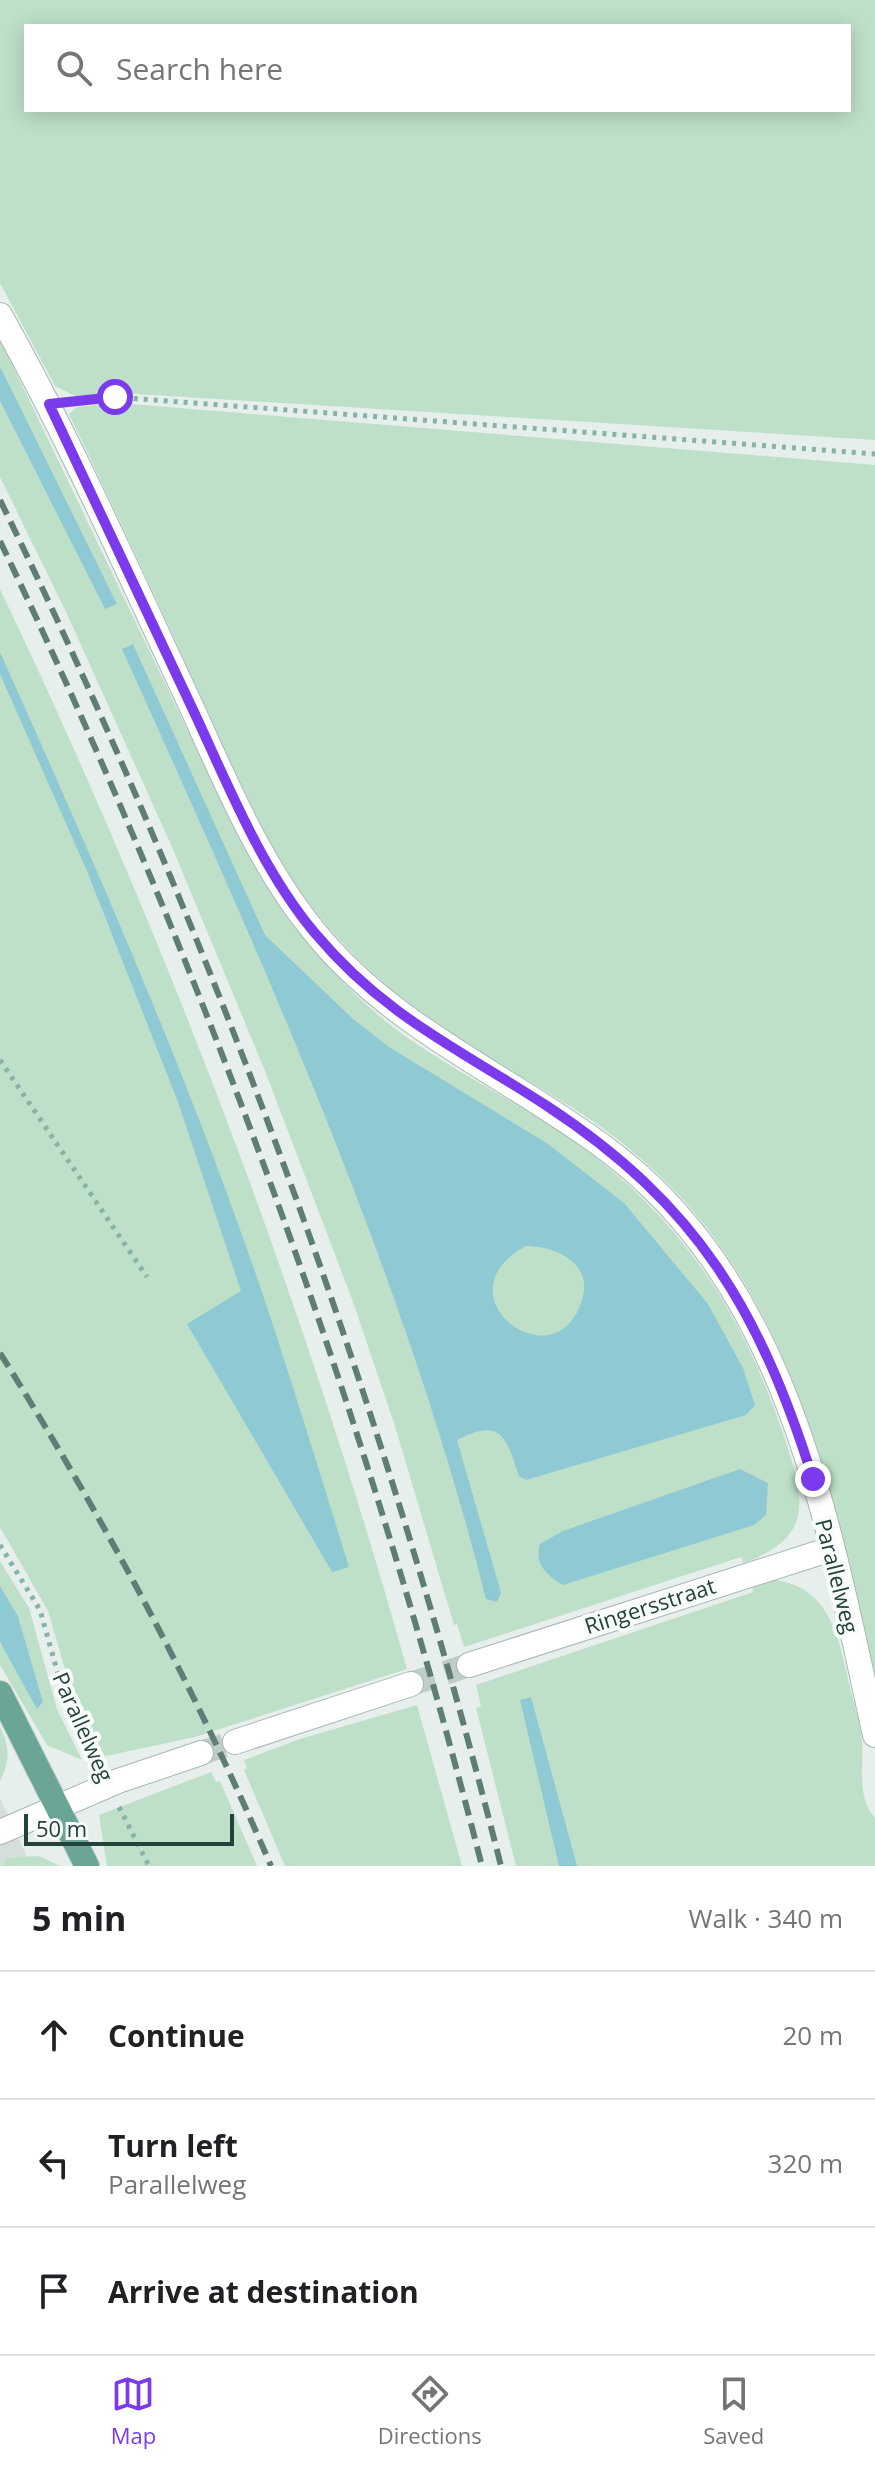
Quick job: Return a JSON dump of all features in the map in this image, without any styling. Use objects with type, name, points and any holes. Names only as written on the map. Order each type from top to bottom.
[{"type":"main road","points":[[0,1693],[87,1866]]},
{"type":"street","name":"Parallelweg","points":[[0,315],[49,404],[230,791],[283,889],[312,930],[384,1004],[547,1106],[613,1153],[655,1191],[696,1238],[751,1319],[776,1373],[813,1479],[875,1735]]},
{"type":"street","name":"Ringersstraat","points":[[469,1665],[831,1549]]},
{"type":"street","points":[[235,1742],[411,1684]]},
{"type":"street","points":[[0,1832],[107,1785],[201,1753]]},
{"type":"path","points":[[49,404],[115,397],[875,454]]},
{"type":"path","points":[[0,1060],[147,1277]]},
{"type":"path","name":"Parallelweg","points":[[0,1545],[40,1610],[64,1695],[149,1866]]},
{"type":"shaded area","points":[[0,1798],[31,1866],[0,1866]]},
{"type":"green space","points":[[0,0],[875,0],[875,440],[121,393],[75,396],[55,386],[0,283]]},
{"type":"green space","points":[[0,339],[230,819],[258,871],[290,920],[327,965],[389,1024],[430,1053],[540,1119],[628,1184],[696,1260],[724,1302],[770,1397],[798,1488],[797,1519],[791,1532],[765,1554],[744,1563],[741,1557],[464,1647],[457,1624],[454,1625],[394,1423],[352,1299],[265,1071],[172,847],[67,614],[0,477],[0,401],[105,608],[117,604],[0,366]]},
{"type":"green space","points":[[118,403],[875,465],[875,1683],[839,1531],[819,1458],[794,1386],[763,1317],[725,1253],[677,1193],[617,1139],[446,1031],[378,978],[319,916],[268,838],[69,414],[77,407]]},
{"type":"green space","points":[[0,589],[119,852],[227,1120],[323,1393],[407,1669],[195,1737],[101,1757],[77,1711],[48,1611],[0,1527]]},
{"type":"green space","points":[[0,1561],[29,1608],[57,1709],[82,1760],[47,1745],[0,1665],[0,1642],[38,1708],[43,1702],[18,1616],[0,1586]]},
{"type":"green space","points":[[774,1580],[793,1584],[808,1593],[820,1604],[836,1634],[860,1728],[863,1791],[875,1818],[875,1866],[516,1866],[476,1708],[481,1706],[476,1685],[753,1592],[752,1586]]},
{"type":"green space","points":[[417,1705],[462,1866],[285,1866],[244,1770],[247,1768],[244,1760],[300,1739]]},
{"type":"green space","points":[[0,1727],[8,1754],[0,1781]]},
{"type":"green space","points":[[211,1772],[216,1782],[220,1781],[257,1866],[107,1866],[99,1815]]},
{"type":"green space","points":[[39,1856],[60,1866],[2,1866],[7,1858]]},
{"type":"water","points":[[0,366],[117,604],[105,609],[0,401]]},
{"type":"water","points":[[133,644],[265,935],[352,1018],[389,1047],[548,1144],[624,1203],[708,1304],[743,1368],[755,1405],[746,1415],[526,1480],[519,1476],[506,1441],[500,1435],[484,1430],[457,1440],[501,1593],[497,1602],[486,1599],[414,1355],[325,1116],[226,881],[122,649]],"holes":[[[526,1246],[560,1253],[569,1259],[582,1276],[584,1287],[582,1300],[568,1324],[549,1335],[529,1334],[510,1324],[497,1307],[493,1287],[501,1266]]]},
{"type":"water","points":[[0,652],[110,901],[212,1154],[273,1325],[349,1567],[332,1572],[187,1324],[241,1291],[178,1102],[87,871],[0,674]]},
{"type":"water","points":[[740,1469],[768,1483],[766,1515],[754,1525],[563,1585],[552,1578],[540,1563],[540,1544],[563,1531]]},
{"type":"water","points":[[0,1586],[18,1616],[43,1702],[37,1709],[0,1642]]},
{"type":"water","points":[[531,1697],[577,1866],[559,1866],[520,1700]]},
{"type":"tunnel","points":[[411,1684],[469,1665]]},
{"type":"tunnel","points":[[201,1753],[235,1742]]},
{"type":"railway","points":[[0,500],[78,665],[151,832],[221,1000],[286,1170],[402,1515],[454,1690],[501,1866]]},
{"type":"railway","points":[[0,541],[145,863],[274,1192],[386,1526],[482,1866]]},
{"type":"railway","points":[[0,1353],[75,1477],[146,1604],[211,1734],[271,1866]]},
{"type":"route","points":[[115,397],[49,404],[230,791],[283,889],[312,930],[384,1004],[547,1106],[613,1153],[655,1191],[726,1277],[751,1319],[797,1427],[813,1479]]}]
